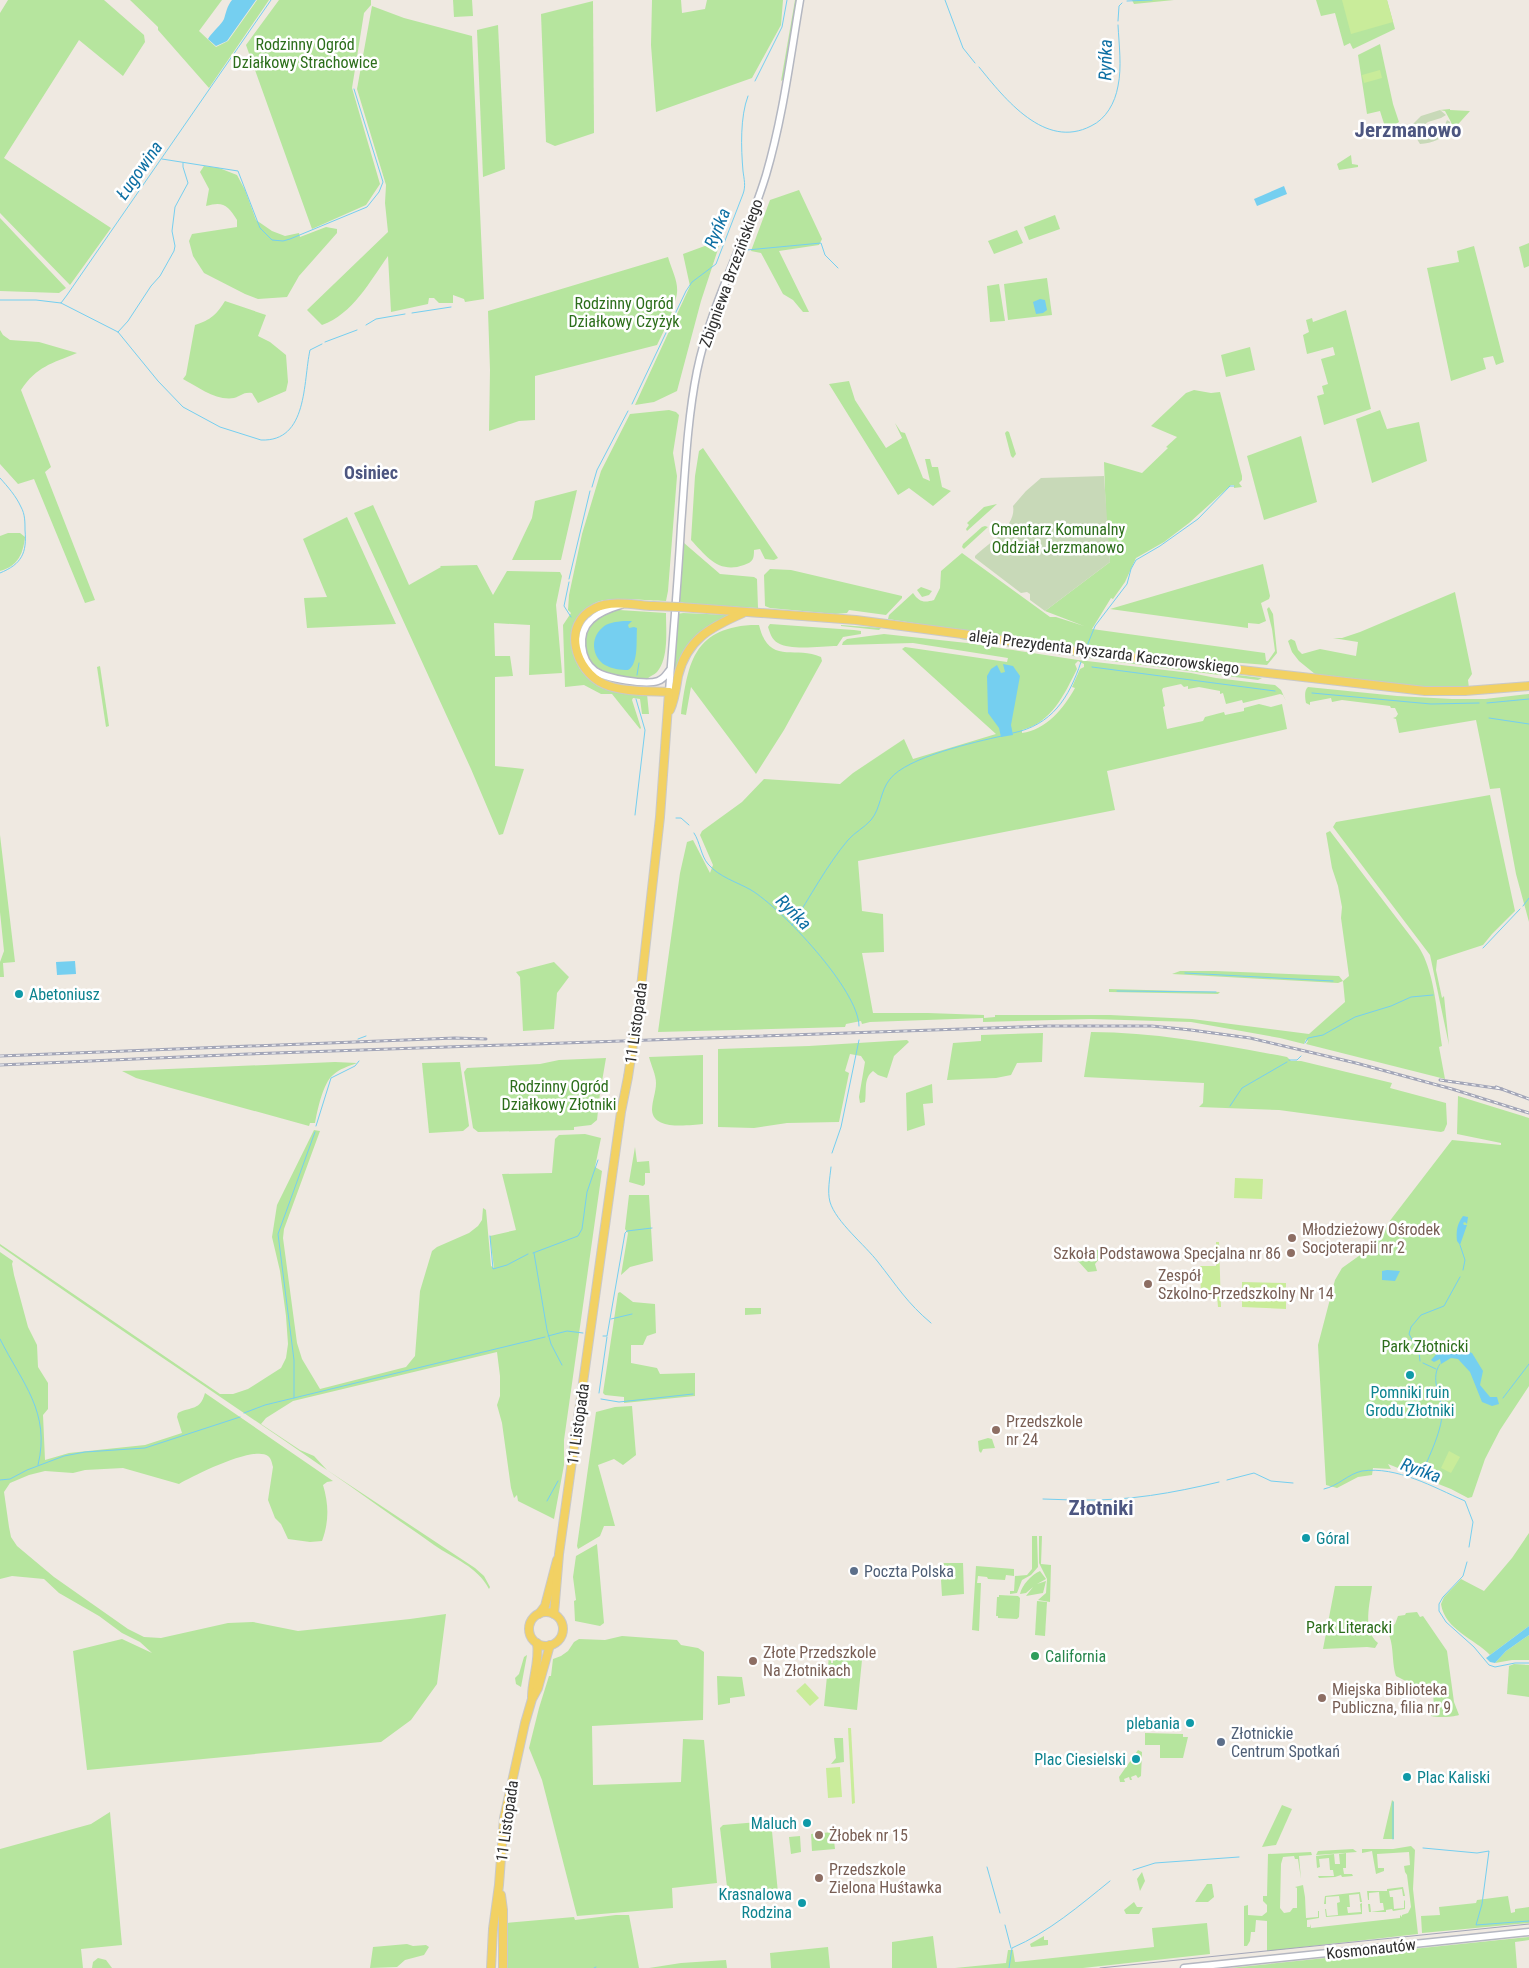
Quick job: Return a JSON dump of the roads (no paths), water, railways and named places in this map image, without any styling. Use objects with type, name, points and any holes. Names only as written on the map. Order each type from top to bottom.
[{"type":"main road","name":"Zbigniewa Brzezińskiego","points":[[677,608],[689,427],[697,371],[710,321],[766,175],[782,110],[800,0]]},
{"type":"main road","points":[[669,692],[610,686],[592,677],[580,662],[575,641],[577,630],[583,618],[594,608],[604,605],[653,606],[732,614]]},
{"type":"main road","points":[[622,605],[605,610],[592,618],[585,629],[582,649],[590,666],[598,673],[608,677],[650,682],[661,680],[670,670]]},
{"type":"main road","name":"11 Listopada","points":[[554,1614],[559,1554],[621,1112],[642,984],[660,817],[670,670],[677,608]]},
{"type":"main road","name":"aleja Prezydenta Ryszarda Kaczorowskiego","points":[[732,614],[745,612],[856,620],[1058,649],[1425,691],[1465,692],[1529,686]]},
{"type":"main road","points":[[668,713],[675,700],[680,672],[686,654],[693,644],[732,614]]},
{"type":"main road","name":"11 Listopada","points":[[539,1614],[546,1606],[559,1554]]},
{"type":"main road","points":[[545,1612],[554,1614],[560,1620],[562,1632],[557,1642],[544,1646],[537,1644],[531,1637],[529,1628],[531,1621],[539,1614],[545,1612]]},
{"type":"main road","name":"11 Listopada","points":[[532,1699],[532,1686],[538,1652],[537,1644]]},
{"type":"main road","name":"11 Listopada","points":[[491,1968],[504,1818],[525,1723],[532,1699],[538,1688],[550,1645]]},
{"type":"main road","name":"11 Listopada","points":[[499,1885],[503,1910],[502,1968]]},
{"type":"main road","name":"Kosmonautów","points":[[1184,1968],[1529,1932]]},
{"type":"water","points":[[232,0],[256,0],[227,41],[216,46],[208,39],[223,21]]},
{"type":"water","points":[[1284,186],[1287,194],[1257,206],[1254,199]]},
{"type":"water","points":[[1040,299],[1045,300],[1047,310],[1036,314],[1033,302]]},
{"type":"water","points":[[632,621],[628,625],[629,628],[637,628],[634,663],[628,670],[616,669],[605,665],[597,657],[594,647],[598,632],[604,626],[609,623]]},
{"type":"water","points":[[1003,664],[1013,666],[1020,676],[1011,725],[1013,735],[1001,737],[999,728],[988,713],[987,676],[991,669],[997,665],[1001,673],[1005,672]]},
{"type":"water","points":[[75,961],[76,974],[57,975],[56,962]]},
{"type":"water","points":[[1463,1216],[1468,1217],[1467,1224],[1463,1223],[1467,1225],[1460,1245],[1457,1241],[1457,1231]]},
{"type":"water","points":[[1382,1271],[1400,1271],[1395,1281],[1382,1280]]},
{"type":"water","points":[[1457,1347],[1472,1353],[1483,1371],[1480,1385],[1490,1397],[1497,1397],[1499,1404],[1492,1406],[1482,1402],[1470,1372],[1458,1359],[1451,1358],[1441,1364],[1440,1359],[1434,1362],[1431,1360],[1441,1349]]},
{"type":"water","points":[[1529,1626],[1529,1635],[1506,1651],[1495,1663],[1490,1662],[1486,1658]]},
{"type":"waterway","name":"Ługowina","points":[[0,300],[36,300],[61,303],[271,0]]},
{"type":"waterway","name":"Ryńka","points":[[755,81],[782,27],[787,0]]},
{"type":"waterway","name":"Ryńka","points":[[945,0],[963,48],[975,63]]},
{"type":"waterway","name":"Ryńka","points":[[1127,1],[1152,0]]},
{"type":"waterway","name":"Ryńka","points":[[1118,21],[1119,6],[1122,3]]},
{"type":"waterway","name":"Ryńka","points":[[979,67],[1001,93],[1028,118],[1042,126],[1058,131],[1074,132],[1091,126],[1101,119],[1109,110],[1115,98],[1120,71],[1118,25]]},
{"type":"waterway","points":[[162,159],[238,171],[260,228],[272,240],[283,241],[290,239],[367,207],[379,192],[383,182],[354,89]]},
{"type":"waterway","name":"Ryńka","points":[[632,404],[686,291],[692,282],[716,264],[743,194],[745,185],[742,162],[742,133],[745,104],[748,96]]},
{"type":"waterway","points":[[118,332],[160,276],[174,251],[172,231],[175,207],[188,183],[183,163]]},
{"type":"waterway","points":[[747,250],[821,243],[825,255],[838,268]]},
{"type":"waterway","points":[[61,303],[118,332],[158,381],[183,407],[220,427],[261,440],[276,438],[288,431],[295,421],[304,393],[310,350],[322,344]]},
{"type":"waterway","points":[[412,313],[451,307]]},
{"type":"waterway","points":[[366,325],[376,319],[405,314]]},
{"type":"waterway","points":[[325,342],[357,330]]},
{"type":"waterway","name":"Ryńka","points":[[592,487],[597,470],[628,411]]},
{"type":"waterway","name":"Ługowina","points":[[0,478],[14,495],[22,510],[25,538],[22,557],[13,566],[0,573]]},
{"type":"waterway","points":[[1087,646],[1095,626],[1127,584],[1131,569],[1136,560],[1160,546],[1198,519],[1230,486],[1234,486]]},
{"type":"waterway","name":"Ryńka","points":[[569,579],[590,491]]},
{"type":"waterway","name":"Ryńka","points":[[569,582],[564,606],[571,617]]},
{"type":"waterway","points":[[1013,733],[1038,724],[1057,708],[1071,687],[1081,662]]},
{"type":"waterway","name":"Ryńka","points":[[637,675],[639,663]]},
{"type":"waterway","points":[[1092,667],[1275,691]]},
{"type":"waterway","points":[[1312,693],[1431,704],[1479,703]]},
{"type":"waterway","name":"Ryńka","points":[[635,815],[645,730],[636,699]]},
{"type":"waterway","points":[[1487,703],[1529,699]]},
{"type":"waterway","points":[[1489,718],[1529,724]]},
{"type":"waterway","points":[[792,925],[840,850],[874,815],[890,779],[899,771],[926,757],[1002,736]]},
{"type":"waterway","name":"Ryńka","points":[[676,818],[681,818],[689,825]]},
{"type":"waterway","name":"Ryńka","points":[[694,833],[704,857],[712,869],[751,890],[764,900],[781,914],[816,951],[846,992],[856,1011],[859,1026]]},
{"type":"waterway","points":[[1523,906],[1529,898]]},
{"type":"waterway","points":[[1483,948],[1520,909]]},
{"type":"waterway","points":[[1185,973],[1333,981]]},
{"type":"waterway","points":[[1117,991],[1216,992]]},
{"type":"waterway","points":[[1305,1043],[1308,1038],[1323,1035],[1355,1017],[1391,1006],[1411,997],[1433,995]]},
{"type":"waterway","points":[[358,1039],[366,1036]]},
{"type":"waterway","name":"Ryńka","points":[[832,1153],[841,1127],[859,1040]]},
{"type":"waterway","points":[[1289,1060],[1297,1060],[1301,1056]]},
{"type":"waterway","points":[[316,1126],[331,1078],[355,1066],[359,1061]]},
{"type":"waterway","points":[[1230,1106],[1242,1088],[1287,1062]]},
{"type":"waterway","points":[[294,1398],[294,1360],[278,1234],[315,1132]]},
{"type":"waterway","points":[[533,1253],[578,1236],[582,1229],[587,1192],[598,1160]]},
{"type":"waterway","name":"Ryńka","points":[[831,1167],[829,1198],[833,1210],[909,1301],[931,1323]]},
{"type":"waterway","points":[[603,1336],[607,1336],[625,1233],[627,1231],[652,1228]]},
{"type":"waterway","points":[[490,1236],[493,1269],[507,1265],[528,1254]]},
{"type":"waterway","points":[[1460,1245],[1465,1260],[1463,1270]]},
{"type":"waterway","points":[[534,1253],[547,1330],[551,1344],[562,1365]]},
{"type":"waterway","points":[[1420,1361],[1419,1352],[1409,1334],[1411,1327],[1421,1315],[1444,1306],[1460,1277]]},
{"type":"waterway","points":[[611,1319],[632,1314]]},
{"type":"waterway","points":[[548,1336],[567,1331],[583,1333]]},
{"type":"waterway","points":[[244,1413],[265,1405],[545,1337]]},
{"type":"waterway","points":[[599,1393],[607,1337]]},
{"type":"waterway","points":[[0,1339],[25,1384],[37,1413],[41,1429],[38,1465]]},
{"type":"waterway","points":[[1423,1363],[1436,1369]]},
{"type":"waterway","points":[[1421,1475],[1441,1425],[1442,1409],[1436,1386],[1437,1369],[1440,1364]]},
{"type":"waterway","points":[[1503,1398],[1529,1364]]},
{"type":"waterway","points":[[601,1399],[619,1402],[693,1394]]},
{"type":"waterway","points":[[0,1480],[10,1479],[27,1470],[64,1456],[85,1452],[145,1448],[240,1417]]},
{"type":"waterway","name":"Ryńka","points":[[1324,1489],[1362,1471],[1375,1470],[1402,1475],[1428,1484],[1465,1501],[1473,1522],[1469,1547]]},
{"type":"waterway","name":"Ryńka","points":[[1227,1480],[1254,1473],[1271,1481],[1293,1483]]},
{"type":"waterway","points":[[547,1501],[558,1481]]},
{"type":"waterway","name":"Ryńka","points":[[1081,1500],[1150,1496],[1219,1482]]},
{"type":"waterway","name":"Ryńka","points":[[1043,1499],[1073,1500]]},
{"type":"waterway","name":"Ryńka","points":[[1467,1562],[1463,1576],[1443,1597],[1439,1604],[1439,1611],[1446,1622],[1474,1647],[1489,1665],[1495,1667],[1515,1663],[1529,1663]]},
{"type":"waterway","points":[[1393,1802],[1393,1839]]},
{"type":"waterway","points":[[1423,1848],[1477,1853],[1489,1851],[1482,1904],[1476,1925],[1529,1921]]},
{"type":"waterway","points":[[1133,1870],[1155,1863],[1239,1857]]},
{"type":"waterway","points":[[987,1867],[1000,1913]]},
{"type":"waterway","points":[[1009,1968],[1012,1948],[1026,1942],[1051,1926],[1110,1881]]},
{"type":"waterway","points":[[1005,1925],[1011,1948]]},
{"type":"tram line","points":[[1100,1968],[1529,1924]]},
{"type":"railway","points":[[0,1065],[248,1054],[1048,1026],[1152,1026],[1250,1038],[1356,1063],[1452,1089],[1529,1113]]},
{"type":"railway","points":[[0,1056],[455,1038],[486,1039]]},
{"type":"railway","points":[[1440,1080],[1502,1089]]},
{"type":"railway","points":[[1496,1087],[1529,1099]]},
{"type":"place","name":"Abetoniusz","points":[[19,994]]},
{"type":"place","name":"Młodzieżowy Ośrodek Socjoterapii nr 2","points":[[1292,1238]]},
{"type":"place","name":"Szkoła Podstawowa Specjalna nr 86","points":[[1291,1253]]},
{"type":"place","name":"Zespół Szkolno-Przedszkolny Nr 14","points":[[1148,1284]]},
{"type":"place","name":"Pomniki ruin Grodu Złotniki","points":[[1410,1375]]},
{"type":"place","name":"Przedszkole nr 24","points":[[996,1430]]},
{"type":"place","name":"Góral","points":[[1306,1538]]},
{"type":"place","name":"Poczta Polska","points":[[854,1571]]},
{"type":"place","name":"California","points":[[1035,1656]]},
{"type":"place","name":"Złote Przedszkole Na Złotnikach","points":[[753,1661]]},
{"type":"place","name":"Miejska Biblioteka Publiczna, filia nr 9","points":[[1322,1698]]},
{"type":"place","name":"plebania","points":[[1190,1723]]},
{"type":"place","name":"Złotnickie Centrum Spotkań","points":[[1221,1742]]},
{"type":"place","name":"Plac Ciesielski","points":[[1136,1759]]},
{"type":"place","name":"Plac Kaliski","points":[[1407,1777]]},
{"type":"place","name":"Maluch","points":[[807,1823]]},
{"type":"place","name":"Żłobek nr 15","points":[[819,1835]]},
{"type":"place","name":"Przedszkole Zielona Huśtawka","points":[[819,1878]]},
{"type":"place","name":"Krasnalowa Rodzina","points":[[802,1903]]},
{"type":"district","name":"Jerzmanowo","points":[[1408,130]]},
{"type":"district","name":"Osiniec","points":[[371,472]]},
{"type":"district","name":"Złotniki","points":[[1101,1508]]},
{"type":"park label","name":"Rodzinny Ogród Działkowy Strachowice","points":[[305,53]]},
{"type":"park label","name":"Rodzinny Ogród Działkowy Czyżyk","points":[[624,312]]},
{"type":"park label","name":"Cmentarz Komunalny Oddział Jerzmanowo","points":[[1058,538]]},
{"type":"park label","name":"Rodzinny Ogród Działkowy Złotniki","points":[[559,1095]]},
{"type":"park label","name":"Park Złotnicki","points":[[1425,1346]]},
{"type":"park label","name":"Park Literacki","points":[[1349,1627]]}]
